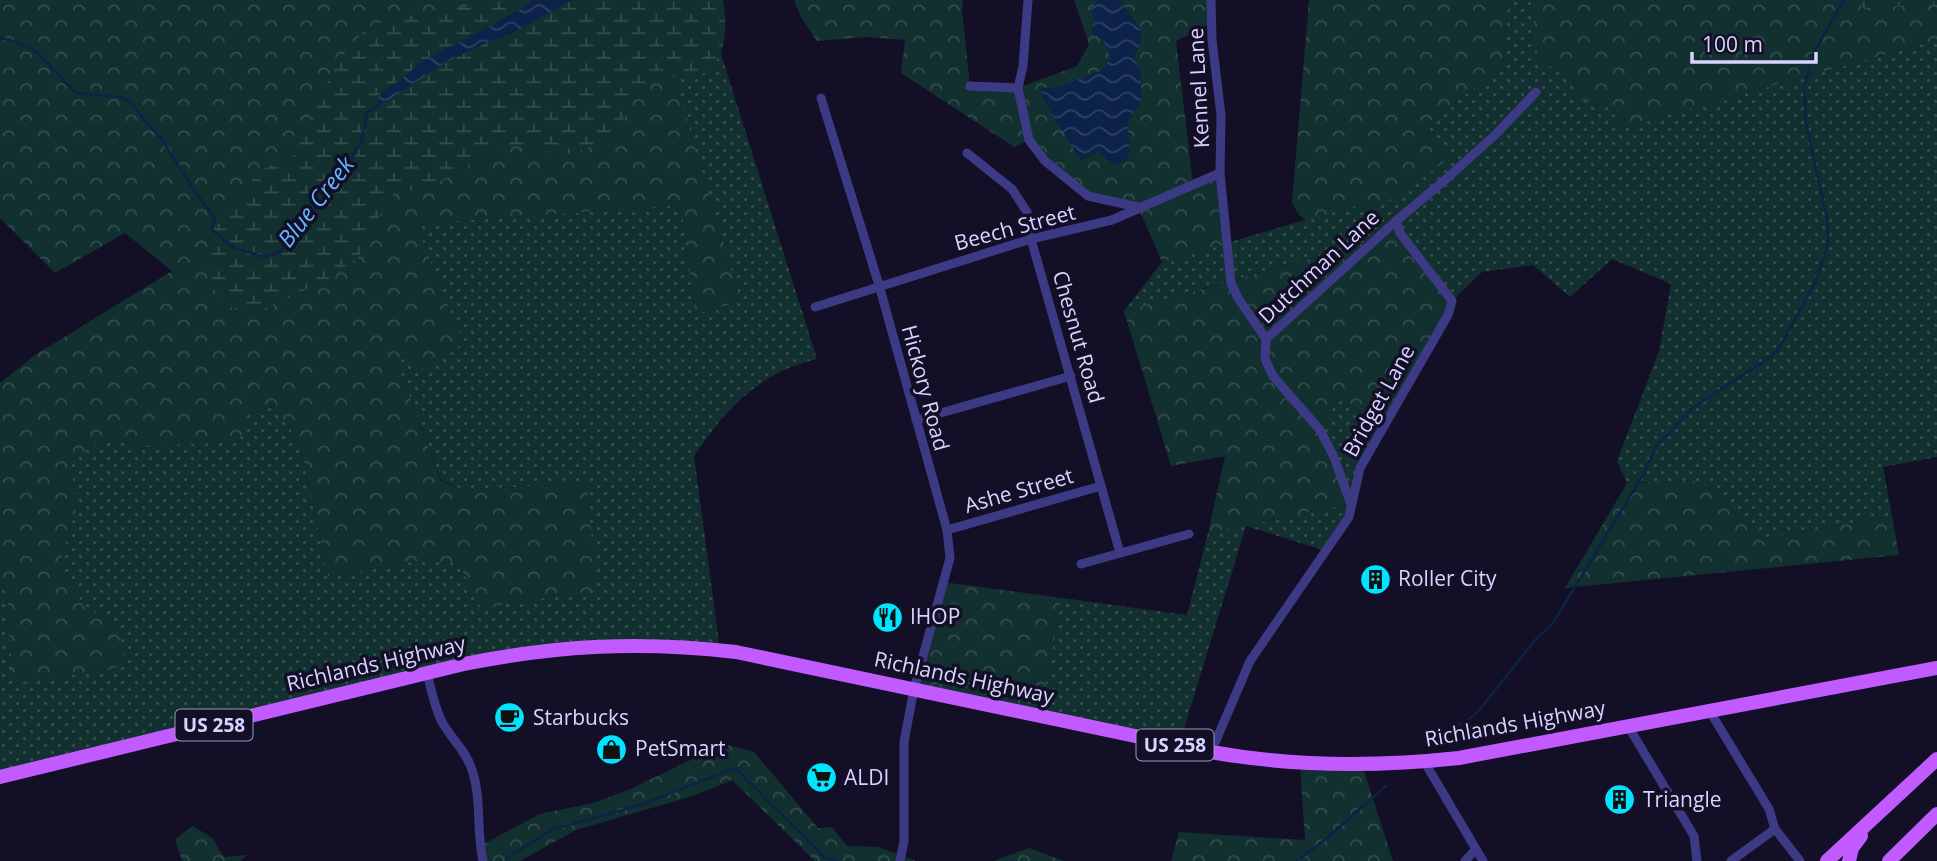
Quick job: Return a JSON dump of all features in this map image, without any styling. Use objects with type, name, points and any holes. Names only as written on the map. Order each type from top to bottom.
[{"type":"main road","name":"Richlands Highway","points":[[0,777],[496,658],[542,651],[622,645],[699,648],[773,658],[1211,752],[1300,764],[1362,765],[1496,752],[1934,667]]},
{"type":"main road","points":[[1827,861],[1937,759]]},
{"type":"main road","points":[[1849,861],[1852,848],[1878,812]]},
{"type":"main road","points":[[1891,860],[1937,814]]},
{"type":"street","points":[[1028,0],[1023,66],[1018,88],[1029,140],[1045,161],[1088,196],[1138,207]]},
{"type":"street","name":"Kennel Lane","points":[[1211,0],[1212,40],[1221,115],[1220,173],[1231,283],[1266,339]]},
{"type":"street","points":[[970,86],[1018,88]]},
{"type":"street","name":"Dutchman Lane","points":[[1350,504],[1334,457],[1320,430],[1273,376],[1265,359],[1266,339],[1395,221],[1496,134],[1536,92]]},
{"type":"street","name":"Hickory Road","points":[[821,98],[879,285],[947,530],[950,558],[914,689],[904,742],[904,841],[900,861]]},
{"type":"street","name":"Chesnut Road","points":[[967,153],[1012,189],[1027,212],[1031,239],[1120,553]]},
{"type":"street","name":"Beech Street","points":[[815,307],[1031,239],[1112,220],[1220,173]]},
{"type":"street","name":"Bridget Lane","points":[[1211,752],[1250,661],[1349,517],[1360,468],[1448,315],[1452,301],[1400,233],[1395,221]]},
{"type":"street","points":[[916,420],[1072,376]]},
{"type":"street","name":"Ashe Street","points":[[947,530],[1101,485]]},
{"type":"street","points":[[1081,564],[1189,534]]},
{"type":"street","points":[[427,673],[442,722],[464,751],[473,771],[483,861]]},
{"type":"street","points":[[1709,710],[1769,808],[1775,829],[1800,861]]},
{"type":"street","points":[[1628,726],[1694,836],[1696,861]]},
{"type":"street","points":[[1424,761],[1483,861]]},
{"type":"street","points":[[1731,861],[1775,829]]},
{"type":"street","points":[[1465,861],[1476,849]]},
{"type":"green space","points":[[0,0],[535,0],[404,77],[572,0],[651,0],[741,301],[695,314],[681,205],[416,224],[463,343],[427,372],[408,355],[397,363],[441,481],[463,490],[587,483],[596,590],[481,608],[458,562],[417,561],[328,576],[300,443],[274,406],[246,415],[240,441],[141,447],[108,437],[70,460],[76,509],[60,562],[84,607],[117,623],[125,666],[13,685],[7,596],[0,576],[0,383],[35,355],[172,271],[125,233],[55,273],[0,218]]},
{"type":"green space","points":[[487,0],[535,0],[497,23],[425,59],[376,108],[446,62],[513,33],[572,0],[723,0],[725,25],[722,50],[717,61],[699,75],[685,78],[662,77],[649,81],[638,93],[618,128],[599,143],[560,155],[523,145],[505,147],[433,185],[418,190],[395,191],[358,258],[328,279],[264,309],[235,310],[217,295],[208,267],[212,230],[240,204],[251,181],[262,170],[295,155],[328,82],[363,32],[390,20],[460,8]]},
{"type":"green space","points":[[651,0],[704,0],[817,359],[778,373],[761,383],[718,423],[694,456],[720,650],[546,650],[0,777],[0,576],[7,596],[14,685],[117,623],[84,608],[60,562],[76,509],[70,460],[108,437],[141,447],[275,406],[300,443],[328,576],[417,561],[458,562],[587,483],[463,490],[441,480],[397,363],[408,355],[463,343],[415,224],[681,205],[695,314],[740,301]]},
{"type":"green space","points":[[794,0],[963,0],[970,86],[1018,88],[1077,66],[1089,44],[1074,0],[1211,0],[1212,23],[1176,41],[1193,184],[1220,173],[1227,244],[1162,262],[1138,207],[1088,196],[1029,140],[1014,147],[901,73],[905,40],[867,37],[817,41],[801,17]]},
{"type":"green space","points":[[1309,0],[1508,0],[1503,66],[1424,126],[1450,158],[1396,197],[1364,210],[1353,206],[1307,221],[1299,215],[1292,203]]},
{"type":"green space","points":[[1508,0],[1531,0],[1539,61],[1572,75],[1578,99],[1613,109],[1620,128],[1937,40],[1937,457],[1883,467],[1892,516],[1761,539],[1700,481],[1627,483],[1617,461],[1659,351],[1671,284],[1612,259],[1570,297],[1533,265],[1482,272],[1452,301],[1399,233],[1124,311],[1162,262],[1353,206],[1449,158],[1424,126],[1503,66]]},
{"type":"green space","points":[[1531,0],[1937,0],[1937,40],[1620,128],[1613,109],[1578,99],[1572,75],[1538,62]]},
{"type":"green space","points":[[1855,0],[1937,0],[1937,3],[1865,9]]},
{"type":"green space","points":[[1400,233],[1452,301],[1381,431],[1341,395],[1320,430],[1350,504],[1208,533],[1225,456],[1171,466],[1124,311]]},
{"type":"green space","points":[[1341,395],[1381,431],[1360,468],[1349,517],[1326,551],[1246,526],[1179,745],[1040,716],[1062,598],[1187,615],[1208,533],[1350,504],[1320,430]]},
{"type":"green space","points":[[1700,481],[1761,539],[1892,516],[1899,555],[1565,588],[1627,483]]},
{"type":"green space","points":[[943,582],[1062,598],[1040,716],[914,689]]},
{"type":"green space","points":[[724,744],[754,752],[818,828],[832,827],[847,846],[879,847],[916,861],[815,861],[732,780],[696,795],[576,830],[520,861],[480,861],[480,846],[540,814],[593,803],[628,790]]},
{"type":"green space","points":[[1300,764],[1362,765],[1393,861],[1171,861],[1179,832],[1305,840]]},
{"type":"green space","points":[[193,826],[212,838],[224,857],[247,855],[240,861],[182,861],[175,839]]},
{"type":"green space","points":[[1029,848],[1064,861],[994,861]]},
{"type":"water","points":[[535,0],[572,0],[513,33],[446,62],[375,109],[380,94],[425,59],[497,23]]},
{"type":"water","points":[[1097,0],[1120,0],[1142,32],[1139,48],[1133,57],[1140,70],[1142,102],[1132,114],[1129,123],[1128,157],[1114,165],[1099,152],[1080,160],[1043,99],[1041,88],[1059,87],[1100,71],[1111,59],[1104,41],[1091,32],[1095,19],[1091,9]]},
{"type":"waterway","points":[[1431,746],[1477,713],[1536,639],[1553,623],[1640,480],[1658,444],[1694,407],[1778,350],[1815,283],[1828,245],[1828,223],[1806,123],[1804,87],[1813,54],[1844,0]]},
{"type":"waterway","name":"Blue Creek","points":[[0,38],[27,46],[36,52],[76,93],[119,97],[131,102],[161,138],[215,218],[212,230],[234,248],[265,257],[281,251],[332,190],[361,143],[367,112],[377,107]]},
{"type":"waterway","points":[[506,859],[551,830],[640,805],[735,768],[825,858],[837,861]]},
{"type":"waterway","points":[[1296,861],[1320,844],[1386,786]]},
{"type":"place","name":"Roller City","points":[[1375,579]]},
{"type":"place","name":"IHOP","points":[[887,617]]},
{"type":"place","name":"Starbucks","points":[[510,718]]},
{"type":"place","name":"PetSmart","points":[[612,749]]},
{"type":"place","name":"ALDI","points":[[821,778]]},
{"type":"place","name":"Triangle","points":[[1620,800]]}]
